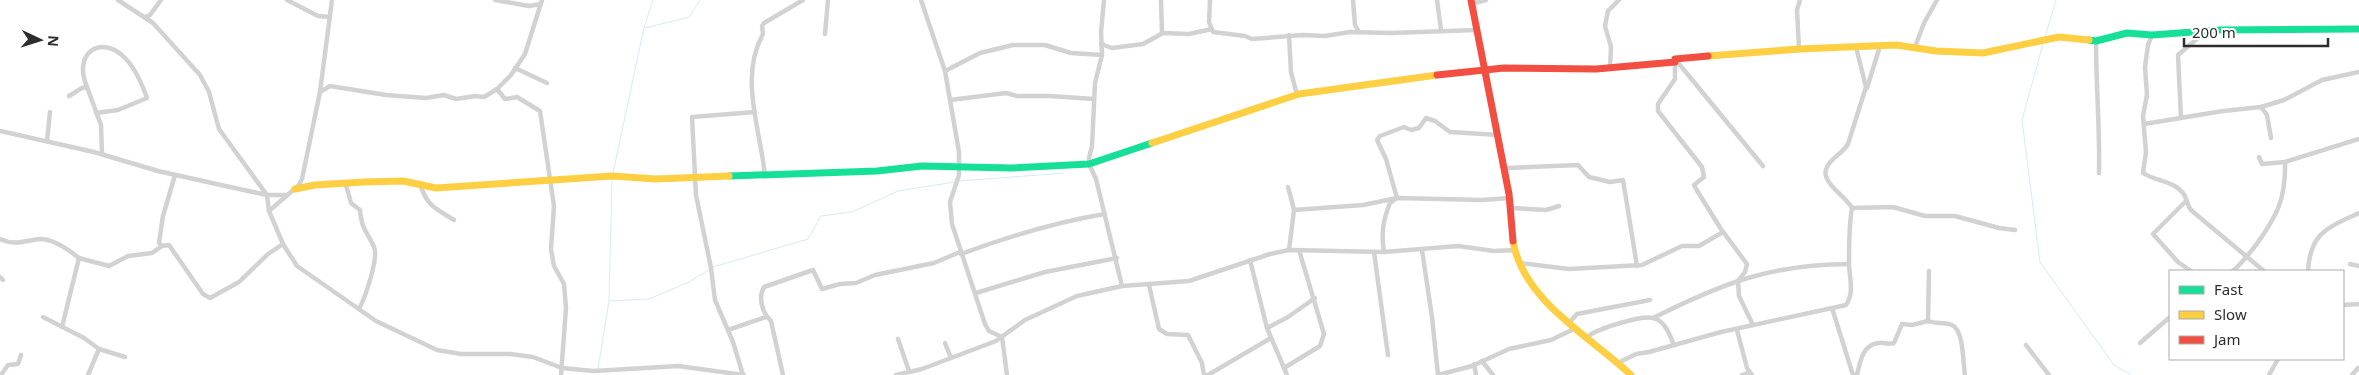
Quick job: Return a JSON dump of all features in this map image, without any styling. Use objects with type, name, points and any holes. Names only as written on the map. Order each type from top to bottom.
[{"type":"street","points":[[118,0],[144,17],[170,40],[200,75],[209,92],[219,129],[267,195],[269,211],[283,244],[302,271],[376,321],[437,350],[461,354],[510,354],[534,357],[562,368],[594,371],[678,366],[743,375],[728,330],[716,305],[711,268],[697,204],[692,117],[755,112]]},
{"type":"street","points":[[144,17],[150,15],[161,0]]},
{"type":"street","points":[[286,0],[318,16],[330,17]]},
{"type":"street","points":[[269,211],[299,185],[305,170],[320,92],[332,0]]},
{"type":"street","points":[[496,0],[529,6],[542,2]]},
{"type":"street","points":[[765,175],[751,83],[756,45],[764,34],[762,26],[764,23],[803,0]]},
{"type":"street","points":[[825,34],[828,0]]},
{"type":"street","points":[[921,0],[945,71],[961,167],[950,210],[961,253],[985,324],[990,331],[1002,337]]},
{"type":"street","points":[[1104,0],[1102,55],[1094,99],[1089,164],[1096,179],[1122,286]]},
{"type":"street","points":[[1162,0],[1162,33]]},
{"type":"street","points":[[1210,0],[1209,22],[1213,32],[1245,36],[1252,39],[1325,36],[1359,32],[1390,33],[1477,30]]},
{"type":"street","points":[[1353,0],[1355,24],[1359,32]]},
{"type":"street","points":[[1437,0],[1441,30]]},
{"type":"street","points":[[1486,0],[1471,2],[1499,135],[1510,198],[1516,250],[1520,263],[1530,282],[1570,322],[1631,375]]},
{"type":"street","points":[[1610,67],[1611,47],[1605,26],[1608,11],[1619,0]]},
{"type":"street","points":[[1798,49],[1797,10],[1800,0]]},
{"type":"street","points":[[1915,47],[1924,23],[1937,0]]},
{"type":"street","points":[[320,92],[330,86],[386,95],[426,98],[444,95],[456,99],[475,96],[484,97],[497,89],[511,75],[525,54],[542,2]]},
{"type":"street","points":[[1101,44],[1112,48],[1143,44],[1162,33],[1190,34],[1212,29]]},
{"type":"street","points":[[295,189],[315,185],[403,182],[436,188],[552,182],[612,176],[656,179],[877,172],[922,166],[1012,168],[1089,164],[1297,95],[1394,79],[1504,68],[1610,67],[1798,49],[1880,46],[1983,53],[2059,37],[2096,41],[2127,34],[2152,35],[2220,30],[2359,29]]},
{"type":"street","points":[[2181,118],[2178,54],[2205,32]]},
{"type":"street","points":[[2152,35],[2146,54],[2144,124],[2146,152],[2143,173],[2184,194],[2192,211],[2263,270]]},
{"type":"street","points":[[1289,36],[1291,72],[1297,95]]},
{"type":"street","points":[[2096,41],[2096,90],[2100,121],[2099,173]]},
{"type":"street","points":[[945,71],[980,53],[1013,46],[1046,45],[1071,53],[1102,55]]},
{"type":"street","points":[[1618,363],[1636,354],[1721,332],[1846,305],[1849,300],[1851,285],[1849,264],[1852,208],[1845,198],[1827,181],[1826,168],[1844,152],[1848,144],[1876,66],[1880,46]]},
{"type":"street","points":[[1856,47],[1865,78],[1866,91]]},
{"type":"street","points":[[96,113],[118,110],[147,98],[142,82],[125,58],[110,48],[97,48],[87,54],[82,62],[83,79],[100,125],[102,154]]},
{"type":"street","points":[[1675,60],[1763,166]]},
{"type":"street","points":[[1675,60],[1674,79],[1658,104],[1658,111],[1702,167],[1704,177],[1694,185],[1723,232],[1747,264],[1746,272],[1738,281],[1739,296],[1753,326]]},
{"type":"street","points":[[515,68],[547,83]]},
{"type":"street","points":[[2144,124],[2261,107],[2284,100],[2322,80],[2359,72]]},
{"type":"street","points":[[69,96],[82,88],[87,88]]},
{"type":"street","points":[[497,89],[505,98],[517,98],[540,111],[541,129],[552,182],[554,206],[551,249],[554,266],[564,284],[566,308],[561,375]]},
{"type":"street","points":[[950,100],[1006,93],[1017,96],[1094,99]]},
{"type":"street","points":[[2261,107],[2267,115],[2271,138]]},
{"type":"street","points":[[47,141],[50,112]]},
{"type":"street","points":[[1397,198],[1386,159],[1378,140],[1380,136],[1404,127],[1411,130],[1418,128],[1426,118],[1436,121],[1450,132],[1499,135]]},
{"type":"street","points":[[0,131],[102,154],[175,175],[267,195],[287,195]]},
{"type":"street","points":[[2259,157],[2262,164],[2285,162],[2359,139]]},
{"type":"street","points":[[2234,270],[2248,256],[2276,218],[2286,181],[2285,162]]},
{"type":"street","points":[[1505,168],[1578,165],[1589,177],[1610,182],[1623,180],[1637,266]]},
{"type":"street","points":[[162,246],[159,243],[163,216],[175,175]]},
{"type":"street","points":[[346,184],[351,203],[360,210],[362,228],[375,249],[374,270],[359,309]]},
{"type":"street","points":[[420,184],[424,199],[429,205],[454,220]]},
{"type":"street","points":[[1288,187],[1294,210],[1290,250]]},
{"type":"street","points":[[1384,252],[1381,237],[1384,219],[1390,203],[1397,198]]},
{"type":"street","points":[[1294,210],[1363,205],[1397,198],[1482,200],[1510,198]]},
{"type":"street","points":[[2186,201],[2153,234],[2178,262],[2190,270]]},
{"type":"street","points":[[1511,208],[1546,210],[1559,206]]},
{"type":"street","points":[[1852,208],[1893,207],[1925,216],[1955,216],[1999,228],[2015,230]]},
{"type":"street","points":[[2308,270],[2309,255],[2316,238],[2326,229],[2359,213]]},
{"type":"street","points":[[783,375],[771,321],[766,317],[761,301],[764,287],[813,270],[822,289],[840,284],[856,283],[875,275],[934,263],[990,243],[1054,225],[1105,214]]},
{"type":"street","points":[[1520,263],[1570,269],[1637,266],[1654,262],[1682,246],[1699,246],[1723,232]]},
{"type":"street","points":[[0,239],[16,244],[46,240],[64,247],[79,258],[109,266],[128,256],[152,253],[162,246],[169,245],[173,247],[181,263],[203,294],[210,298],[239,282],[268,254],[283,244]]},
{"type":"street","points":[[896,375],[951,358],[1002,337],[1025,320],[1077,296],[1122,286],[1189,280],[1250,260],[1290,250],[1384,252],[1458,246],[1494,251],[1516,250]]},
{"type":"street","points":[[1284,368],[1323,342],[1324,330],[1299,250]]},
{"type":"street","points":[[1422,250],[1432,316],[1438,375],[1474,364],[1508,349],[1551,340],[1577,327]]},
{"type":"street","points":[[1374,252],[1388,355]]},
{"type":"street","points":[[62,327],[79,258]]},
{"type":"street","points":[[976,293],[1045,272],[1116,258]]},
{"type":"street","points":[[1250,260],[1267,328],[1287,375]]},
{"type":"street","points":[[1653,318],[1713,288],[1738,281],[1792,268],[1819,264],[1849,264]]},
{"type":"street","points":[[2350,264],[2359,266]]},
{"type":"street","points":[[1928,322],[1929,271]]},
{"type":"street","points":[[1149,285],[1159,329],[1167,334],[1188,335],[1202,363],[1205,375],[1271,338]]},
{"type":"street","points":[[1267,328],[1288,317],[1315,298]]},
{"type":"street","points":[[1570,322],[1577,314],[1650,300]]},
{"type":"street","points":[[2344,305],[2359,304]]},
{"type":"street","points":[[1832,308],[1855,375]]},
{"type":"street","points":[[43,317],[84,338],[99,349],[125,357]]},
{"type":"street","points":[[728,330],[766,317]]},
{"type":"street","points":[[1587,337],[1611,326],[1647,317],[1653,318],[1665,328],[1674,345]]},
{"type":"street","points":[[2140,343],[2169,318]]},
{"type":"street","points":[[1855,375],[1862,353],[1871,345],[1879,342],[1894,343],[1902,324],[1912,325],[1928,322],[1952,325],[1957,330],[1963,352],[1965,375]]},
{"type":"street","points":[[1737,330],[1747,368],[1751,373],[1742,375]]},
{"type":"street","points":[[1002,337],[1007,375]]},
{"type":"street","points":[[898,339],[909,371]]},
{"type":"street","points":[[944,344],[951,358]]},
{"type":"street","points":[[2026,346],[2049,375]]},
{"type":"street","points":[[88,375],[99,349]]},
{"type":"street","points":[[1,375],[8,365],[18,364],[20,356]]},
{"type":"street","points":[[2269,375],[2277,360]]},
{"type":"street","points":[[1482,361],[1493,375]]},
{"type":"street","points":[[1474,364],[1476,375]]},
{"type":"street","points":[[640,368],[641,375]]},
{"type":"street","points":[[2352,375],[2358,368]]},
{"type":"waterway","points":[[613,173],[644,28],[653,0]]},
{"type":"waterway","points":[[645,28],[689,17],[700,0]]},
{"type":"waterway","points":[[2045,37],[2056,0]]},
{"type":"waterway","points":[[2043,44],[2022,120],[2040,262],[2114,365],[2131,375]]},
{"type":"waterway","points":[[959,181],[1065,173]]},
{"type":"waterway","points":[[598,369],[609,301],[612,179]]},
{"type":"waterway","points":[[713,267],[808,239],[821,216],[852,212],[898,191],[955,182]]},
{"type":"waterway","points":[[609,301],[649,299],[687,283],[709,270]]},
{"type":"traffic: fast","points":[[2089,40],[2096,41],[2127,33],[2152,35],[2220,30],[2359,29]]},
{"type":"traffic: fast","points":[[729,176],[877,171],[922,166],[1011,168],[1089,164],[1152,143]]},
{"type":"traffic: slow","points":[[1708,56],[1799,49],[1896,45],[1936,51],[1983,53],[2059,37],[2089,40]]},
{"type":"traffic: slow","points":[[1152,143],[1299,94],[1437,75]]},
{"type":"traffic: slow","points":[[295,189],[315,185],[364,182],[403,181],[436,188],[612,176],[656,179],[729,176]]},
{"type":"traffic: slow","points":[[1513,241],[1519,262],[1530,282],[1544,299],[1560,316],[1631,375]]},
{"type":"traffic: jam","points":[[1471,0],[1509,194],[1513,241]]},
{"type":"traffic: jam","points":[[1437,75],[1504,68],[1596,69],[1675,62],[1675,59],[1708,56]]}]
